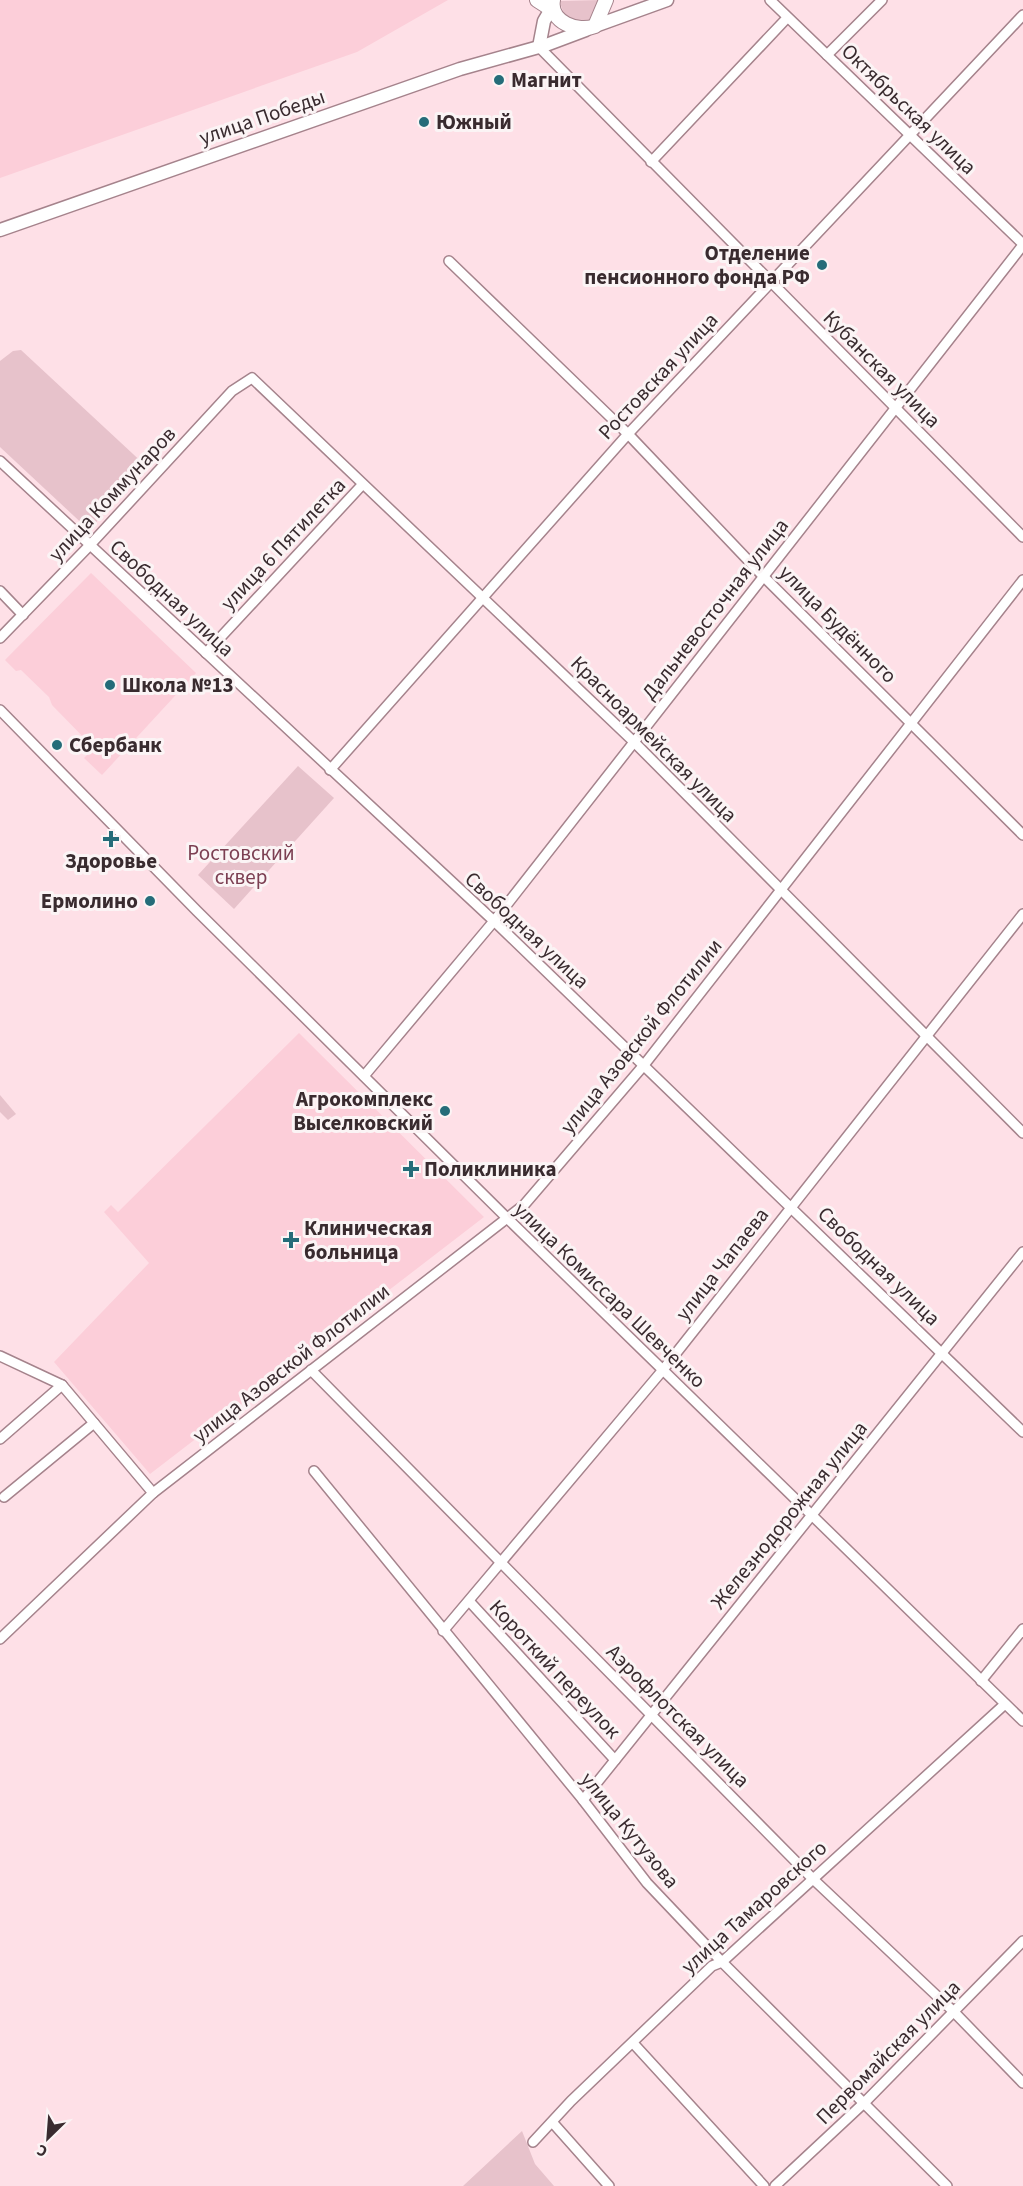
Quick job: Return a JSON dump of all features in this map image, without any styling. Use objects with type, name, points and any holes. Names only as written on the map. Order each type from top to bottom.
[{"type":"main road","points":[[536,0],[552,4],[563,22],[591,28],[606,0]]},
{"type":"street","points":[[536,0],[544,21]]},
{"type":"street","name":"улица Победы","points":[[0,230],[460,69],[521,50],[539,47],[667,0]]},
{"type":"street","name":"Октябрьская улица","points":[[770,0],[786,19],[910,133],[1023,244]]},
{"type":"street","points":[[827,55],[882,0]]},
{"type":"street","points":[[539,47],[544,21],[552,4]]},
{"type":"street","name":"Ростовская улица","points":[[330,770],[628,434],[1023,15]]},
{"type":"street","points":[[651,162],[786,19]]},
{"type":"street","name":"Кубанская улица","points":[[539,47],[1023,537]]},
{"type":"street","name":"Дальневосточная улица","points":[[364,1076],[494,921],[1023,244]]},
{"type":"street","name":"улица Будённого","points":[[449,261],[628,434],[764,577],[1023,835]]},
{"type":"street","name":"Красноармейская улица","points":[[252,378],[633,741],[1023,1133]]},
{"type":"street","name":"улица Коммунаров","points":[[0,638],[90,545],[232,391],[252,378]]},
{"type":"street","name":"Свободная улица","points":[[0,461],[494,921],[1023,1431]]},
{"type":"street","name":"улица 6 Пятилетка","points":[[206,653],[362,485]]},
{"type":"street","name":"улица Азовской Флотилии","points":[[0,1639],[156,1491],[524,1205],[644,1065],[782,892],[1023,580]]},
{"type":"street","points":[[0,591],[23,615]]},
{"type":"street","name":"улица Комиссара Шевченко","points":[[0,710],[508,1219],[1023,1721]]},
{"type":"street","name":"улица Чапаева","points":[[443,1631],[470,1602],[500,1563],[662,1371],[790,1206],[1023,914]]},
{"type":"street","name":"Железнодорожная улица","points":[[583,1800],[1023,1252]]},
{"type":"street","points":[[0,1356],[62,1385],[156,1491]]},
{"type":"street","name":"Аэрофлотская улица","points":[[311,1370],[813,1879],[954,2012],[1023,2083]]},
{"type":"street","points":[[0,1439],[62,1385]]},
{"type":"street","points":[[4,1497],[94,1423]]},
{"type":"street","name":"улица Кутузова","points":[[314,1471],[583,1800],[647,1883],[722,1962],[947,2186]]},
{"type":"street","name":"Короткий переулок","points":[[470,1602],[615,1760]]},
{"type":"street","points":[[981,1681],[1023,1629]]},
{"type":"street","name":"улица Тамаровского","points":[[533,2142],[571,2101],[712,1966],[722,1962],[1005,1704]]},
{"type":"street","name":"Первомайская улица","points":[[775,2186],[865,2102],[1023,1941]]},
{"type":"street","points":[[633,2043],[764,2186]]},
{"type":"street","points":[[553,2123],[609,2186]]},
{"type":"shaded area","points":[[0,0],[448,0],[357,52],[0,178]]},
{"type":"shaded area","name":"Школа №13","points":[[91,573],[196,673],[102,775],[84,758],[94,748],[52,705],[49,697],[21,670],[16,671],[5,660]]},
{"type":"shaded area","name":"Клиническая больница","points":[[299,1033],[484,1217],[150,1474],[54,1362],[149,1263],[104,1212],[111,1205],[118,1212]]},
{"type":"green space","points":[[602,0],[591,21],[585,22],[570,19],[561,7],[560,1]]},
{"type":"green space","points":[[21,350],[147,467],[89,530],[0,447],[0,361],[13,351]]},
{"type":"green space","name":"Ростовский сквер","points":[[298,766],[334,798],[234,909],[198,875]]},
{"type":"green space","points":[[0,1095],[16,1114],[8,1120],[0,1112]]},
{"type":"green space","points":[[522,2131],[535,2164],[554,2186],[463,2186]]},
{"type":"place","name":"Магнит","points":[[499,80]]},
{"type":"place","name":"Южный","points":[[424,122]]},
{"type":"place","name":"Отделение пенсионного фонда РФ","points":[[822,265]]},
{"type":"place","name":"Школа №13","points":[[110,685]]},
{"type":"place","name":"Сбербанк","points":[[57,745]]},
{"type":"place","name":"Здоровье","points":[[111,839]]},
{"type":"place","name":"Ермолино","points":[[150,901]]},
{"type":"place","name":"Агрокомплекс Выселковский","points":[[445,1111]]},
{"type":"place","name":"Поликлиника","points":[[411,1169]]},
{"type":"place","name":"Клиническая больница","points":[[291,1240]]}]
